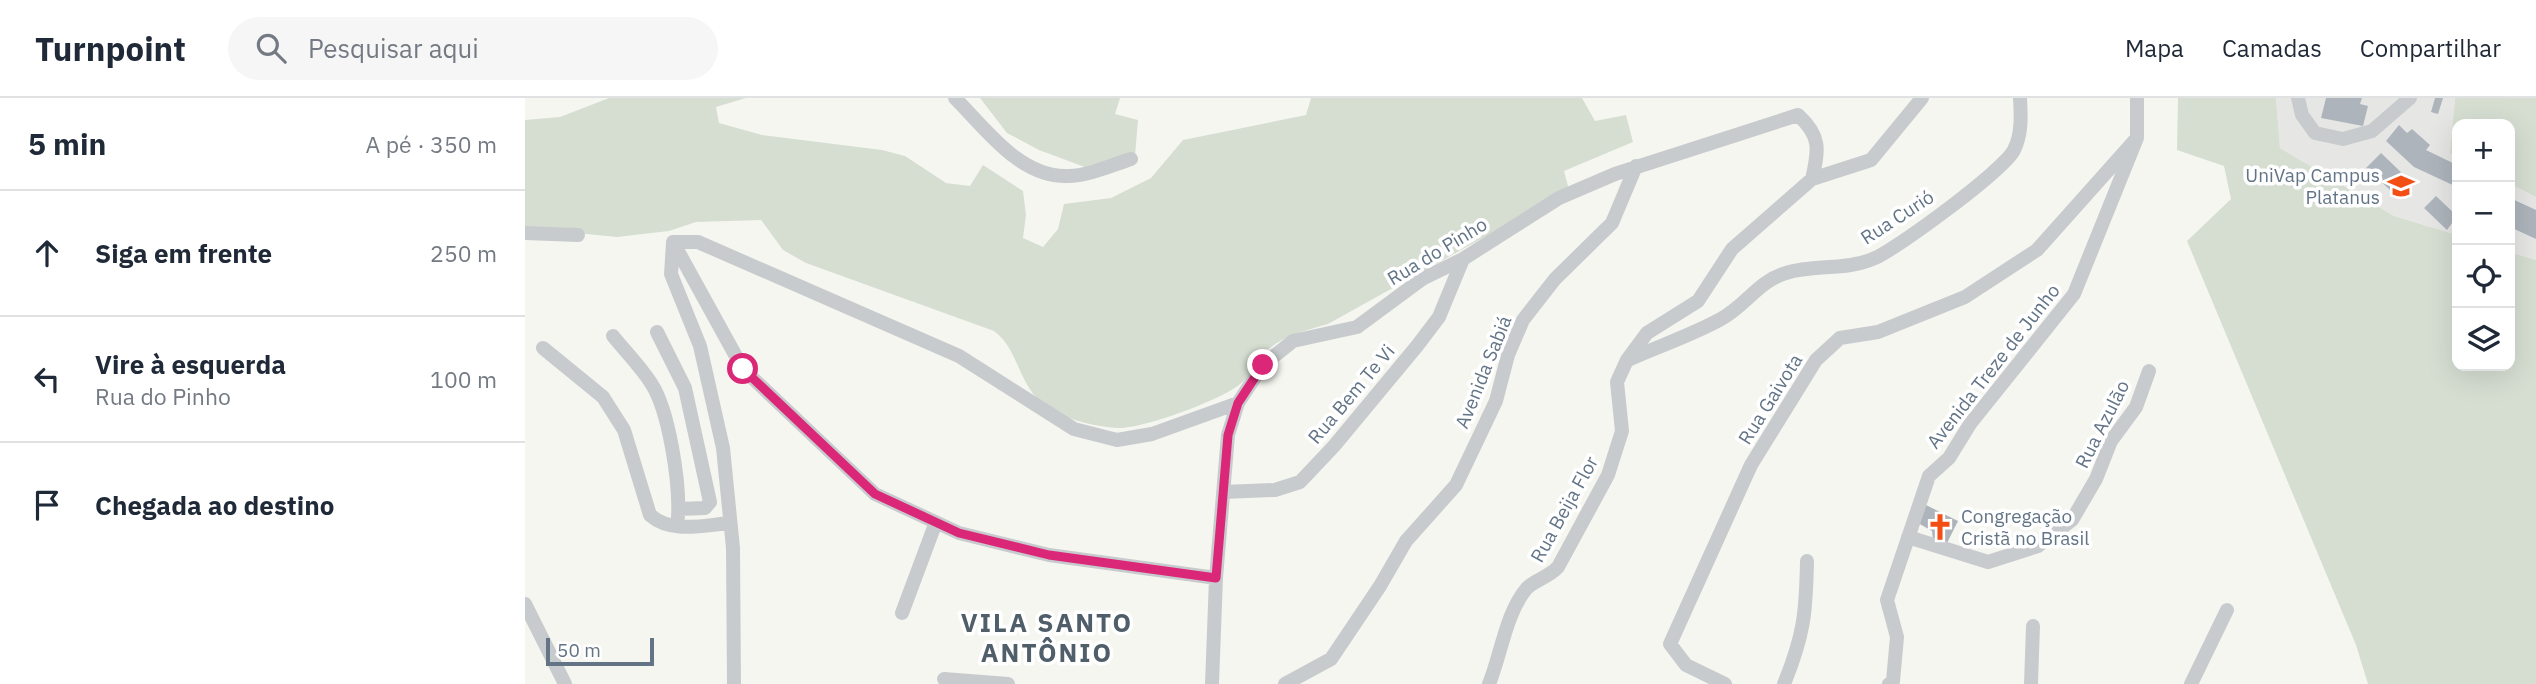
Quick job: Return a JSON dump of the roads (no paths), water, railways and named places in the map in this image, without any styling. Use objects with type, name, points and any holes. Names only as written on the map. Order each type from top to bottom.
[{"type":"street","points":[[954,98],[1015,158],[1042,172],[1068,176],[1131,159]]},
{"type":"street","name":"Rua Beija Flor","points":[[1489,684],[1518,600],[1530,586],[1547,578],[1558,567],[1608,475],[1622,431],[1617,382],[1627,360],[1647,333],[1698,301],[1733,249],[1812,179],[1871,160],[1922,98]]},
{"type":"street","name":"Rua Curió","points":[[1627,360],[1721,319],[1747,301],[1765,283],[1786,272],[1849,265],[1875,258],[1990,177],[2013,151],[2022,124],[2020,98]]},
{"type":"street","points":[[2137,98],[2137,138]]},
{"type":"street","points":[[2298,98],[2302,114],[2315,133],[2343,139],[2372,131],[2410,98]]},
{"type":"street","name":"Rua do Pinho","points":[[1212,684],[1216,578],[1228,435],[1238,403],[1263,365],[1293,341],[1357,327],[1422,279],[1463,259],[1559,198],[1636,166],[1798,115],[1812,128],[1819,151],[1812,179]]},
{"type":"street","name":"Avenida Treze de Junho","points":[[1889,684],[1893,681],[1897,637],[1887,600],[1929,476],[1949,458],[1970,424],[2074,294],[2137,138]]},
{"type":"street","name":"Rua Gaivota","points":[[1725,684],[1686,665],[1670,644],[1751,465],[1816,360],[1840,338],[1878,332],[1965,297],[2037,250],[2137,138]]},
{"type":"street","name":"Avenida Sabiá","points":[[1286,684],[1331,659],[1380,586],[1406,541],[1456,485],[1496,401],[1508,355],[1523,320],[1555,279],[1612,223],[1636,166]]},
{"type":"street","points":[[525,233],[578,235]]},
{"type":"street","points":[[673,242],[698,242],[958,356],[1074,429],[1117,440],[1162,431],[1238,403]]},
{"type":"street","points":[[673,242],[743,369],[875,494],[959,533],[1049,555],[1216,578]]},
{"type":"street","points":[[673,242],[671,274],[700,346],[723,448],[730,523],[734,684]]},
{"type":"street","name":"Rua Bem Te Vi","points":[[1223,492],[1275,490],[1300,482],[1334,446],[1439,317],[1463,259]]},
{"type":"street","points":[[657,332],[685,388],[710,502],[705,508],[679,509]]},
{"type":"street","points":[[613,336],[650,382],[659,399],[679,509],[678,527]]},
{"type":"street","points":[[543,348],[603,397],[624,430],[650,515],[659,523],[678,527],[730,523]]},
{"type":"street","name":"Rua Azulão","points":[[1908,537],[1988,562],[2038,546],[2072,520],[2096,479],[2111,441],[2136,407],[2149,371]]},
{"type":"street","points":[[902,613],[936,522]]},
{"type":"street","points":[[1784,684],[1798,649],[1806,616],[1807,561]]},
{"type":"street","points":[[525,604],[565,684]]},
{"type":"street","points":[[2191,684],[2227,610]]},
{"type":"street","points":[[2031,684],[2033,626]]},
{"type":"street","points":[[944,679],[1008,684]]},
{"type":"place","name":"UniVap Campus Platanus","points":[[2401,186]]},
{"type":"place","name":"Congregação Cristã no Brasil","points":[[1940,527]]},
{"type":"district","name":"VILA SANTO ANTÔNIO","points":[[1047,638]]}]
